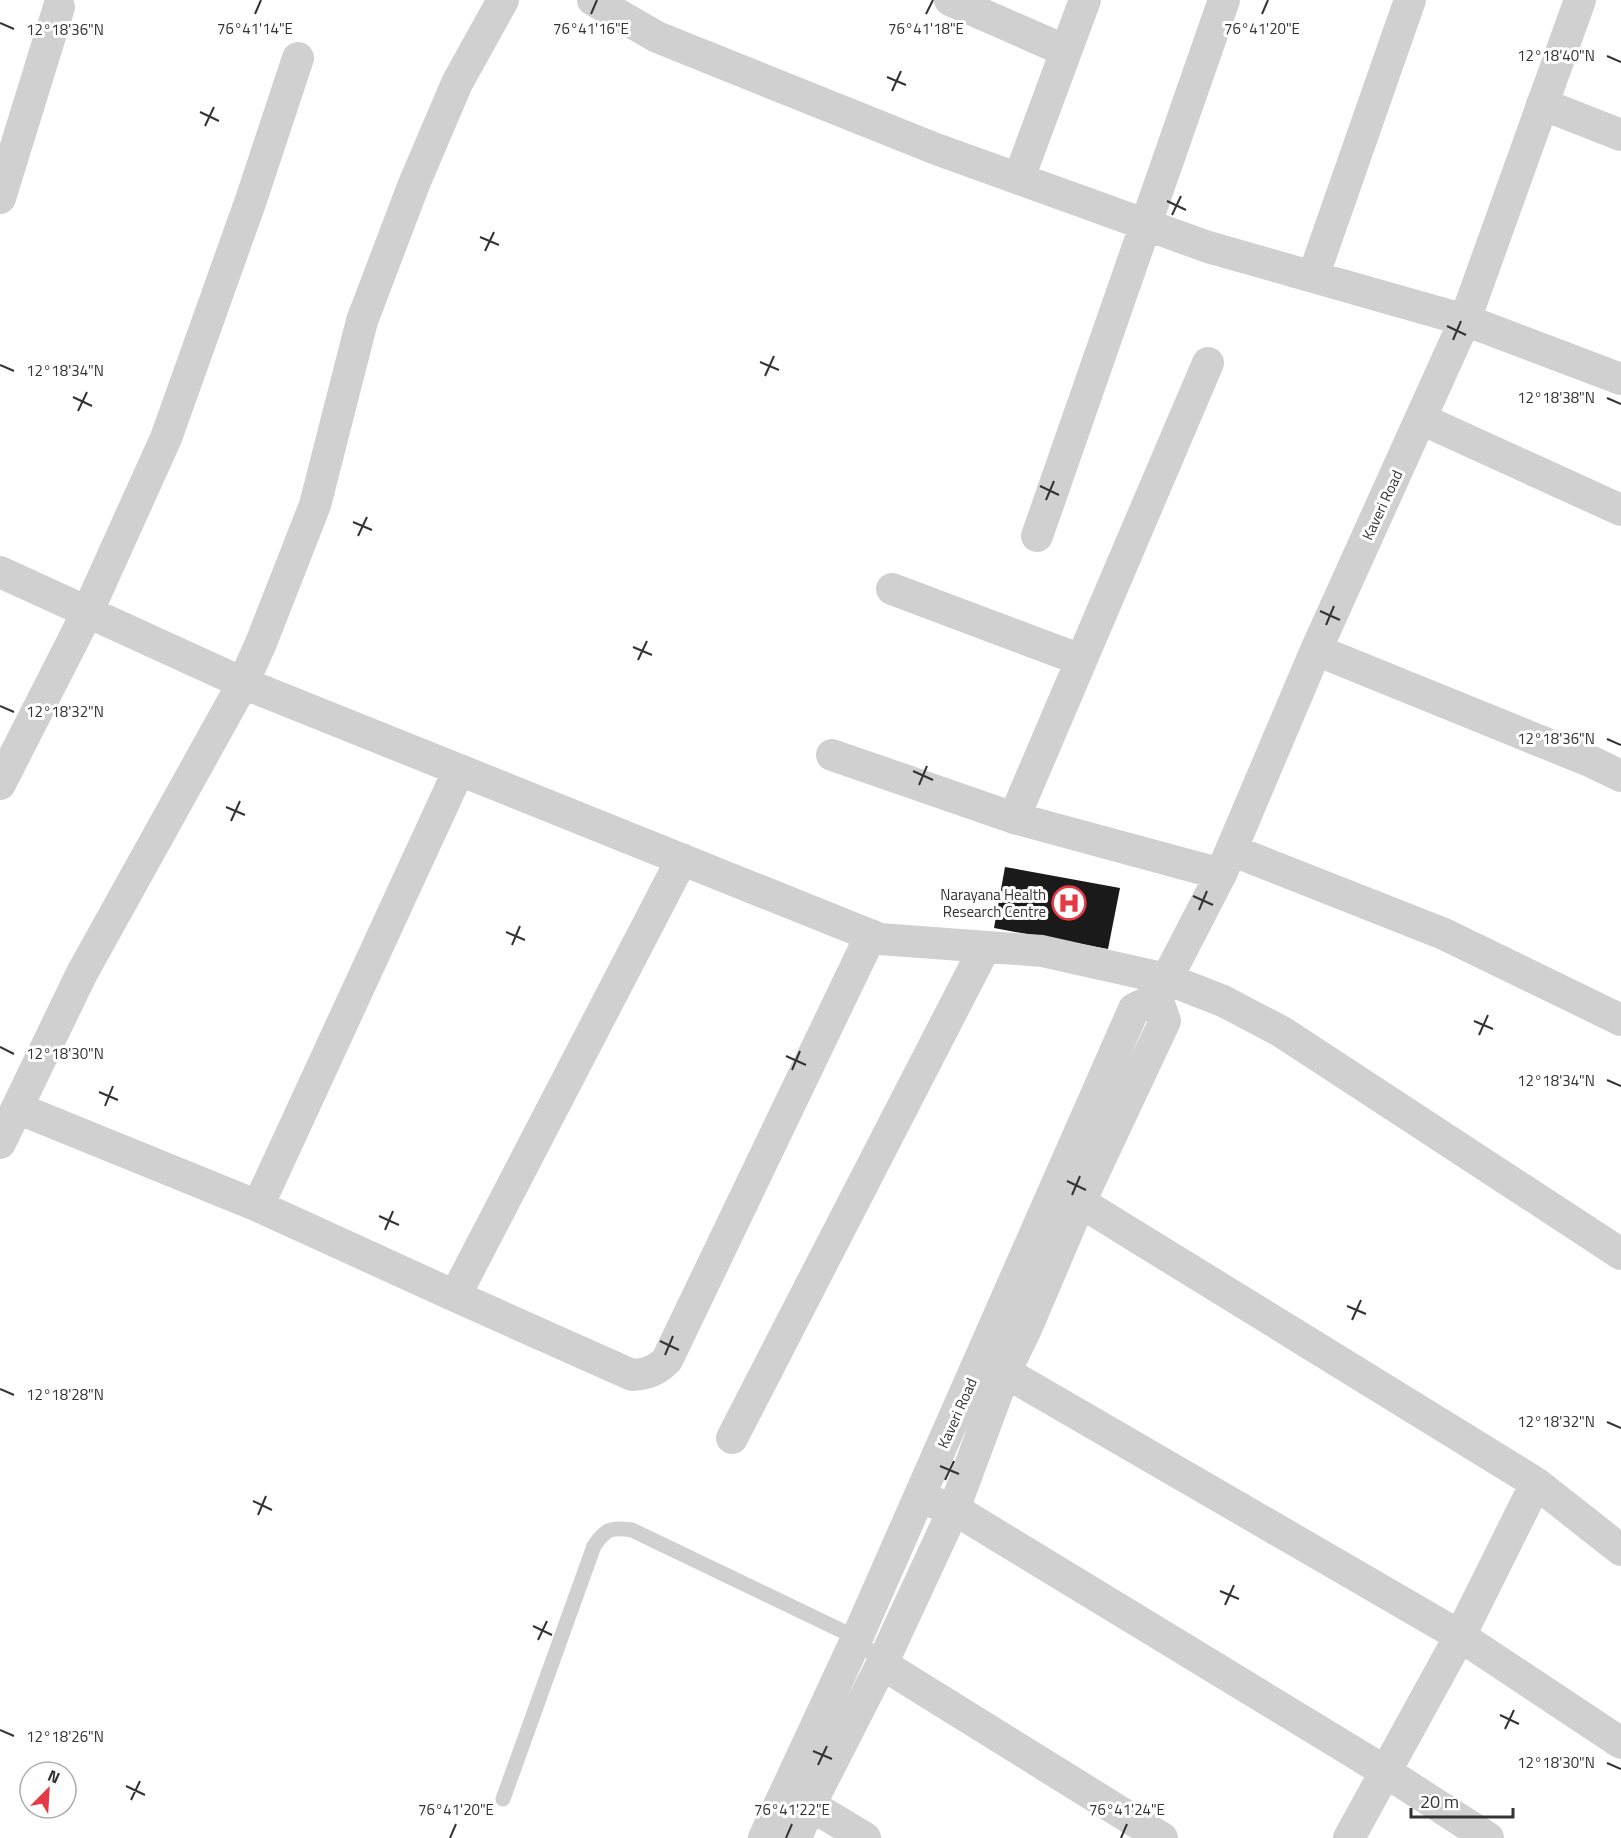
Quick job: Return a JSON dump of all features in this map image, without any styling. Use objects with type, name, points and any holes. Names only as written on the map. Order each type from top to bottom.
[{"type":"street","points":[[0,1143],[82,973],[243,683],[261,643],[315,505],[362,321],[410,195],[457,83],[503,0]]},
{"type":"street","points":[[593,0],[657,37],[936,149],[1208,247],[1465,320],[1621,379]]},
{"type":"street","points":[[950,0],[1066,51]]},
{"type":"street","points":[[1019,178],[1085,0]]},
{"type":"street","points":[[1037,536],[1224,0]]},
{"type":"street","points":[[1313,278],[1410,0]]},
{"type":"street","name":"Kaveri Road","points":[[764,1838],[920,1497],[1134,1009],[1162,989],[1226,862],[1316,650],[1465,320],[1580,0]]},
{"type":"street","points":[[0,198],[59,7]]},
{"type":"street","points":[[0,784],[87,613],[166,438],[247,211],[298,58]]},
{"type":"street","points":[[1542,104],[1621,135]]},
{"type":"street","points":[[1014,818],[1208,363]]},
{"type":"street","points":[[1421,419],[1621,510]]},
{"type":"street","points":[[0,572],[243,683],[880,939],[1042,951],[1162,989],[1223,1001],[1282,1032],[1621,1254]]},
{"type":"street","points":[[892,589],[1081,660]]},
{"type":"street","points":[[1316,650],[1592,762],[1621,776]]},
{"type":"street","points":[[832,755],[1014,818],[1226,862],[1444,934],[1621,1020]]},
{"type":"street","points":[[258,1206],[459,770]]},
{"type":"street","points":[[455,1296],[682,859]]},
{"type":"street","points":[[17,1108],[258,1206],[632,1375],[646,1374],[658,1370],[667,1360],[871,935]]},
{"type":"street","points":[[732,1438],[985,947]]},
{"type":"street","name":"Kaveri Road","points":[[796,1838],[810,1805],[882,1664],[954,1509],[1005,1372],[1026,1329],[1080,1202],[1166,1021],[1162,989]]},
{"type":"street","points":[[1080,1202],[1536,1483],[1621,1550]]},
{"type":"street","points":[[1005,1372],[1460,1636],[1621,1743]]},
{"type":"street","points":[[1349,1838],[1460,1636],[1536,1483]]},
{"type":"street","points":[[920,1497],[954,1509],[1386,1772],[1488,1838]]},
{"type":"street","points":[[882,1664],[1162,1838]]},
{"type":"street","points":[[810,1805],[865,1838]]},
{"type":"lane","points":[[503,1799],[594,1546],[601,1536],[615,1528],[632,1530],[857,1638],[882,1664]]},
{"type":"building","points":[[1005,867],[1120,888],[1108,949],[994,928]]},
{"type":"place","name":"Narayana Health Research Centre","points":[[1069,903]]}]
